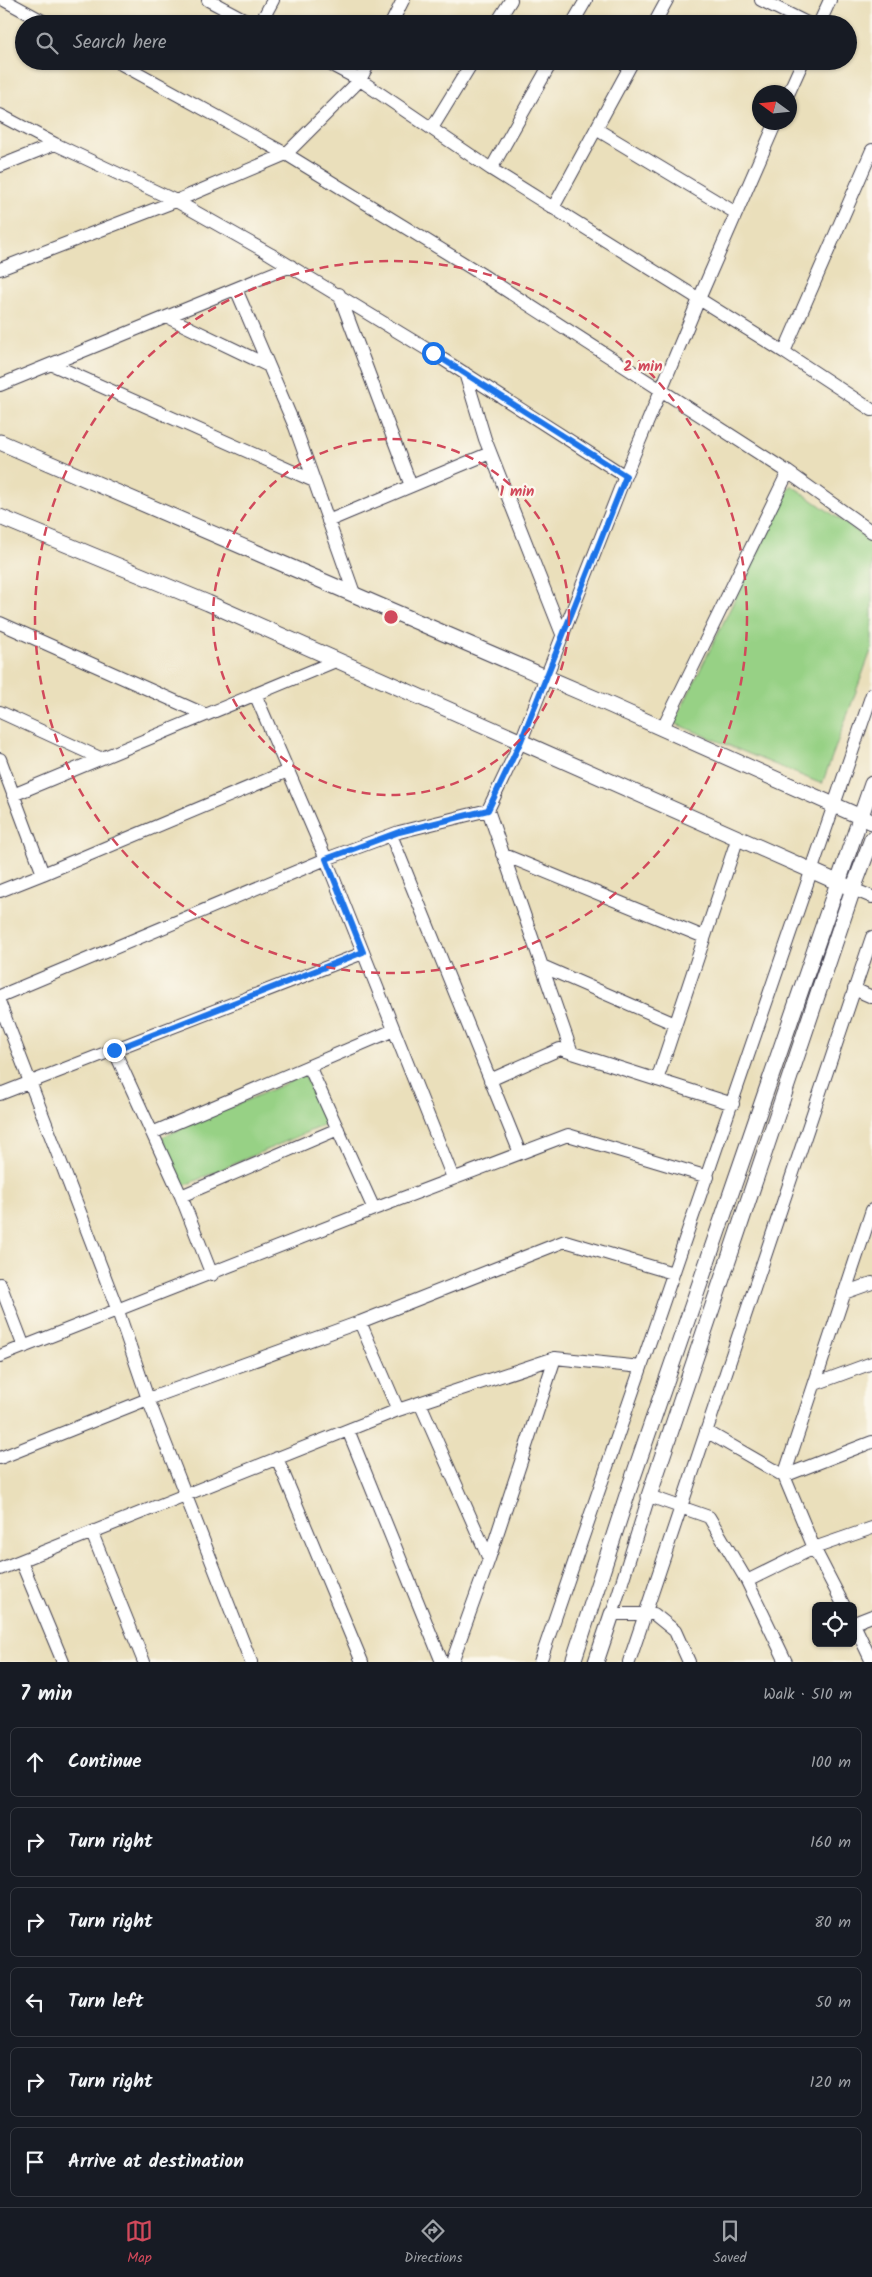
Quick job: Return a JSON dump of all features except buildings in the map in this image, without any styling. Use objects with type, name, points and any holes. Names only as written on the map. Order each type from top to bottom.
[{"type":"street","points":[[4,0],[25,5],[37,15]]},
{"type":"street","points":[[208,0],[236,15]]},
{"type":"street","points":[[265,15],[273,0]]},
{"type":"street","points":[[395,15],[403,0]]},
{"type":"street","points":[[502,15],[511,0]]},
{"type":"street","points":[[577,15],[586,0]]},
{"type":"street","points":[[659,15],[667,0]]},
{"type":"street","points":[[761,0],[791,15]]},
{"type":"street","points":[[823,15],[830,0]]},
{"type":"street","points":[[132,70],[286,154],[481,274],[788,472],[872,532]]},
{"type":"street","points":[[341,70],[360,80],[553,208],[870,405]]},
{"type":"street","points":[[0,269],[176,201],[286,154],[360,80],[365,70]]},
{"type":"street","points":[[432,128],[467,70]]},
{"type":"street","points":[[492,169],[547,70]]},
{"type":"street","points":[[553,208],[628,70]]},
{"type":"street","points":[[792,85],[799,70]]},
{"type":"street","points":[[0,115],[55,144],[176,201],[291,266],[339,294],[626,476]]},
{"type":"street","points":[[596,129],[736,213]]},
{"type":"street","points":[[572,1053],[488,810],[521,741],[626,476],[699,299],[772,130]]},
{"type":"street","points":[[0,166],[55,144]]},
{"type":"street","points":[[784,352],[872,150]]},
{"type":"street","points":[[0,385],[291,266]]},
{"type":"street","points":[[236,289],[295,427],[355,596]]},
{"type":"street","points":[[339,294],[411,486]]},
{"type":"street","points":[[167,317],[269,366]]},
{"type":"street","points":[[51,364],[314,481]]},
{"type":"street","points":[[464,373],[490,453],[562,634]]},
{"type":"street","points":[[0,442],[546,677],[866,819]]},
{"type":"street","points":[[328,521],[490,453]]},
{"type":"street","points":[[663,728],[788,472]]},
{"type":"street","points":[[3,521],[208,603],[872,897]]},
{"type":"street","points":[[0,623],[206,715]]},
{"type":"street","points":[[13,795],[338,660]]},
{"type":"street","points":[[255,694],[326,859],[453,1178]]},
{"type":"street","points":[[540,1662],[673,1273],[708,1177],[872,694]]},
{"type":"street","points":[[0,712],[100,758]]},
{"type":"street","points":[[0,759],[43,874]]},
{"type":"street","points":[[0,891],[288,771]]},
{"type":"street","points":[[574,1662],[629,1489],[838,882],[866,819],[872,784]]},
{"type":"street","points":[[0,996],[326,859],[391,835],[488,810]]},
{"type":"street","points":[[391,835],[520,1153]]},
{"type":"street","points":[[656,1080],[738,837]]},
{"type":"street","points":[[596,1662],[649,1496],[853,889],[872,839]]},
{"type":"street","points":[[502,854],[704,937]]},
{"type":"street","points":[[628,1662],[872,936]]},
{"type":"street","points":[[0,1094],[363,952]]},
{"type":"street","points":[[542,966],[675,1024]]},
{"type":"street","points":[[854,989],[872,997]]},
{"type":"street","points":[[0,1004],[118,1311],[148,1399],[251,1662]]},
{"type":"street","points":[[152,1133],[394,1030]]},
{"type":"street","points":[[490,1080],[560,1049],[733,1104]]},
{"type":"street","points":[[114,1050],[180,1196],[212,1274]]},
{"type":"street","points":[[310,1066],[374,1209]]},
{"type":"street","points":[[180,1196],[338,1129]]},
{"type":"street","points":[[0,1356],[453,1178],[568,1135],[708,1177]]},
{"type":"street","points":[[784,1476],[872,1210]]},
{"type":"street","points":[[0,1458],[148,1399],[360,1322],[565,1241],[673,1273]]},
{"type":"street","points":[[844,1293],[872,1283]]},
{"type":"street","points":[[0,1284],[24,1347]]},
{"type":"street","points":[[360,1322],[398,1410]]},
{"type":"street","points":[[0,1570],[398,1410],[555,1358],[641,1366]]},
{"type":"street","points":[[452,1662],[555,1358]]},
{"type":"street","points":[[815,1384],[872,1363]]},
{"type":"street","points":[[420,1403],[488,1559]]},
{"type":"street","points":[[348,1430],[442,1662]]},
{"type":"street","points":[[706,1431],[784,1476],[814,1548],[842,1602]]},
{"type":"street","points":[[784,1476],[872,1442]]},
{"type":"street","points":[[277,1458],[362,1662]]},
{"type":"street","points":[[649,1496],[709,1517],[747,1581],[786,1662]]},
{"type":"street","points":[[747,1581],[814,1548],[872,1528]]},
{"type":"street","points":[[92,1533],[144,1662]]},
{"type":"street","points":[[21,1561],[63,1662]]},
{"type":"street","points":[[612,1614],[654,1614],[674,1631],[689,1662]]},
{"type":"street","points":[[857,1622],[872,1616]]},
{"type":"street","points":[[857,1630],[872,1662]]},
{"type":"green space","points":[[791,485],[872,542],[872,648],[822,784],[674,723]]},
{"type":"green space","points":[[305,1075],[326,1124],[183,1186],[162,1137]]},
{"type":"route","points":[[114,1050],[363,952],[326,859],[399,832],[488,810],[521,741],[626,476],[433,353]]}]
